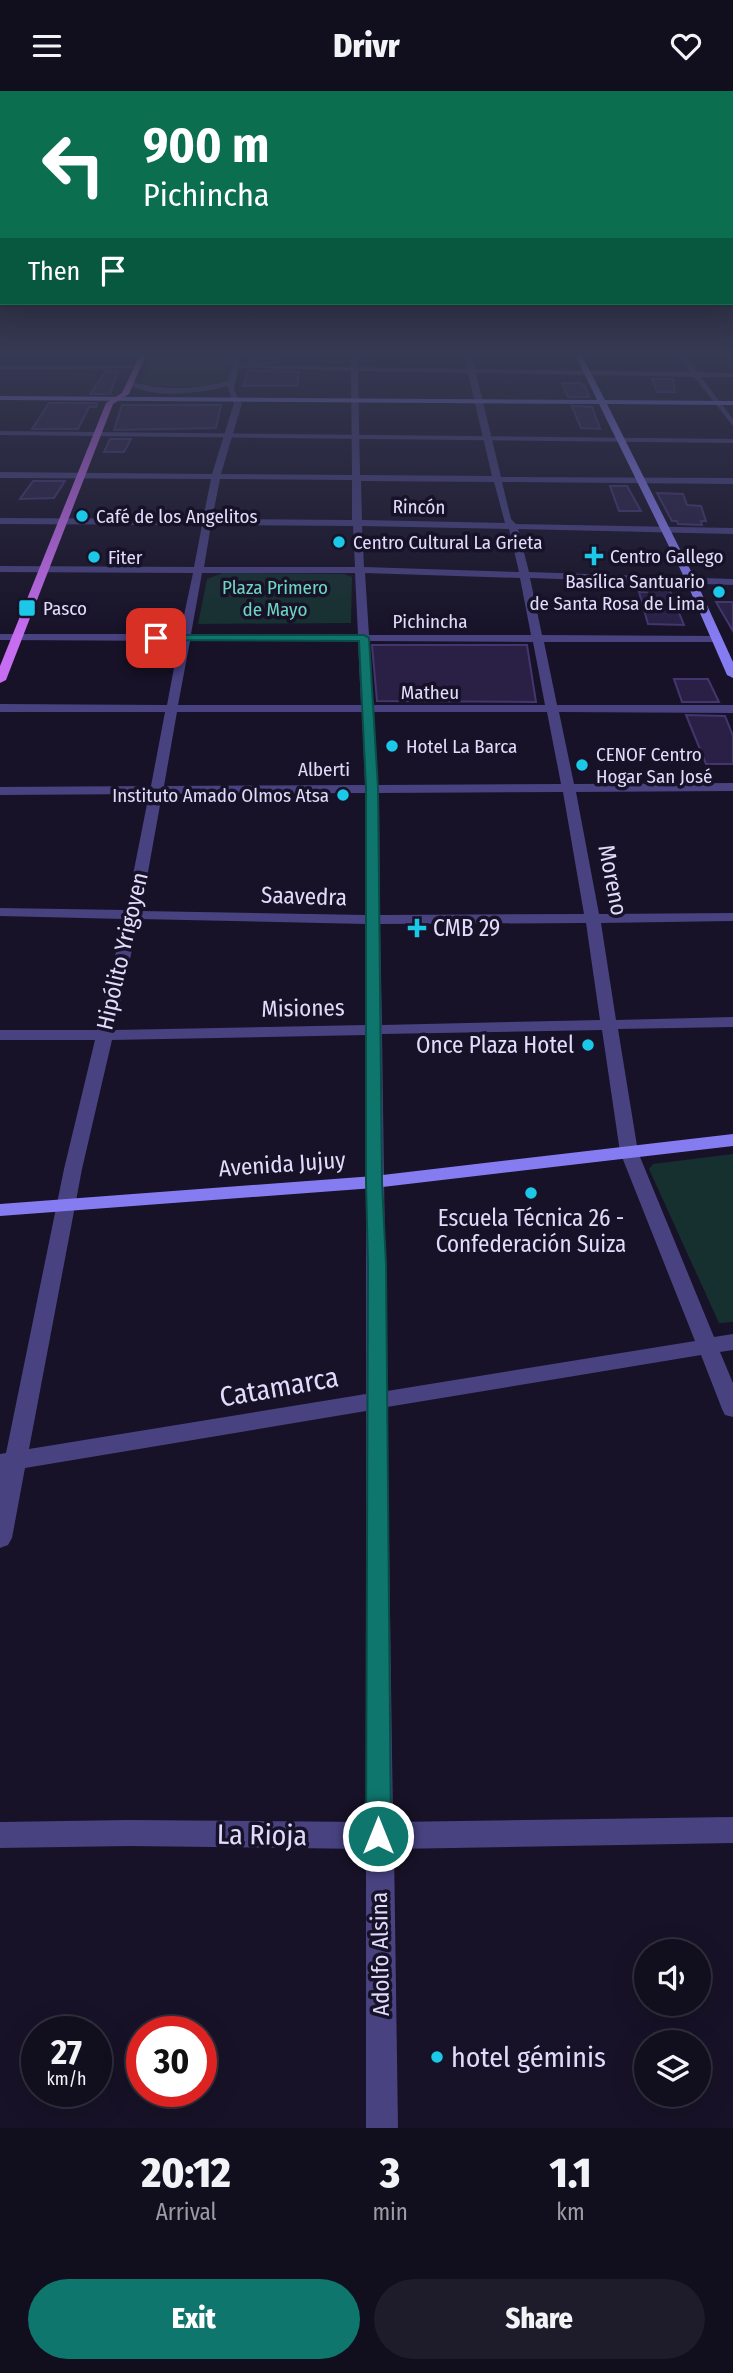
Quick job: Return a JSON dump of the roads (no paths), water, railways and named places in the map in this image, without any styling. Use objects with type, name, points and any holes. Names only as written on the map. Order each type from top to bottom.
[{"type":"main road","points":[[0,680],[92,447]]},
{"type":"main road","points":[[623,447],[732,668]]},
{"type":"main road","name":"Avenida Jujuy","points":[[0,1210],[374,1182],[733,1140]]},
{"type":"street","name":"Hipólito Yrigoyen","points":[[0,1538],[7,1462],[103,1035],[133,914],[206,522],[223,447]]},
{"type":"street","name":"Adolfo Alsina","points":[[357,447],[357,523],[372,788],[382,2128]]},
{"type":"street","name":"Moreno","points":[[492,447],[507,520],[513,526],[524,575],[594,919],[629,1151],[733,1409]]},
{"type":"street","points":[[0,475],[733,481]]},
{"type":"street","name":"Rincón","points":[[0,521],[357,523],[733,531]]},
{"type":"street","points":[[0,569],[360,570],[733,582]]},
{"type":"street","name":"Pichincha","points":[[0,636],[717,639]]},
{"type":"street","name":"Matheu","points":[[0,708],[733,709]]},
{"type":"street","name":"Alberti","points":[[0,791],[733,787]]},
{"type":"street","name":"Saavedra","points":[[0,912],[372,920],[733,917]]},
{"type":"street","name":"Misiones","points":[[0,1035],[733,1022]]},
{"type":"street","name":"Catamarca","points":[[7,1462],[733,1342]]},
{"type":"street","name":"La Rioja","points":[[0,1835],[129,1833],[378,1836],[733,1829]]},
{"type":"place","name":"Café de los Angelitos","points":[[82,516]]},
{"type":"place","name":"Centro Cultural La Grieta","points":[[339,542]]},
{"type":"place","name":"Centro Gallego","points":[[594,556]]},
{"type":"place","name":"Fiter","points":[[94,557]]},
{"type":"place","name":"Basílica Santuario de Santa Rosa de Lima","points":[[719,592]]},
{"type":"place","name":"Pasco","points":[[27,608]]},
{"type":"place","name":"Hotel La Barca","points":[[392,746]]},
{"type":"place","name":"CENOF Centro Hogar San José","points":[[582,765]]},
{"type":"place","name":"Instituto Amado Olmos Atsa","points":[[343,795]]},
{"type":"place","name":"CMB 29","points":[[417,928]]},
{"type":"place","name":"Once Plaza Hotel","points":[[588,1045]]},
{"type":"place","name":"Escuela Técnica 26 - Confederación Suiza","points":[[531,1193]]},
{"type":"place","name":"hotel géminis","points":[[437,2057]]},
{"type":"park label","name":"Plaza Primero de Mayo","points":[[275,598]]}]
